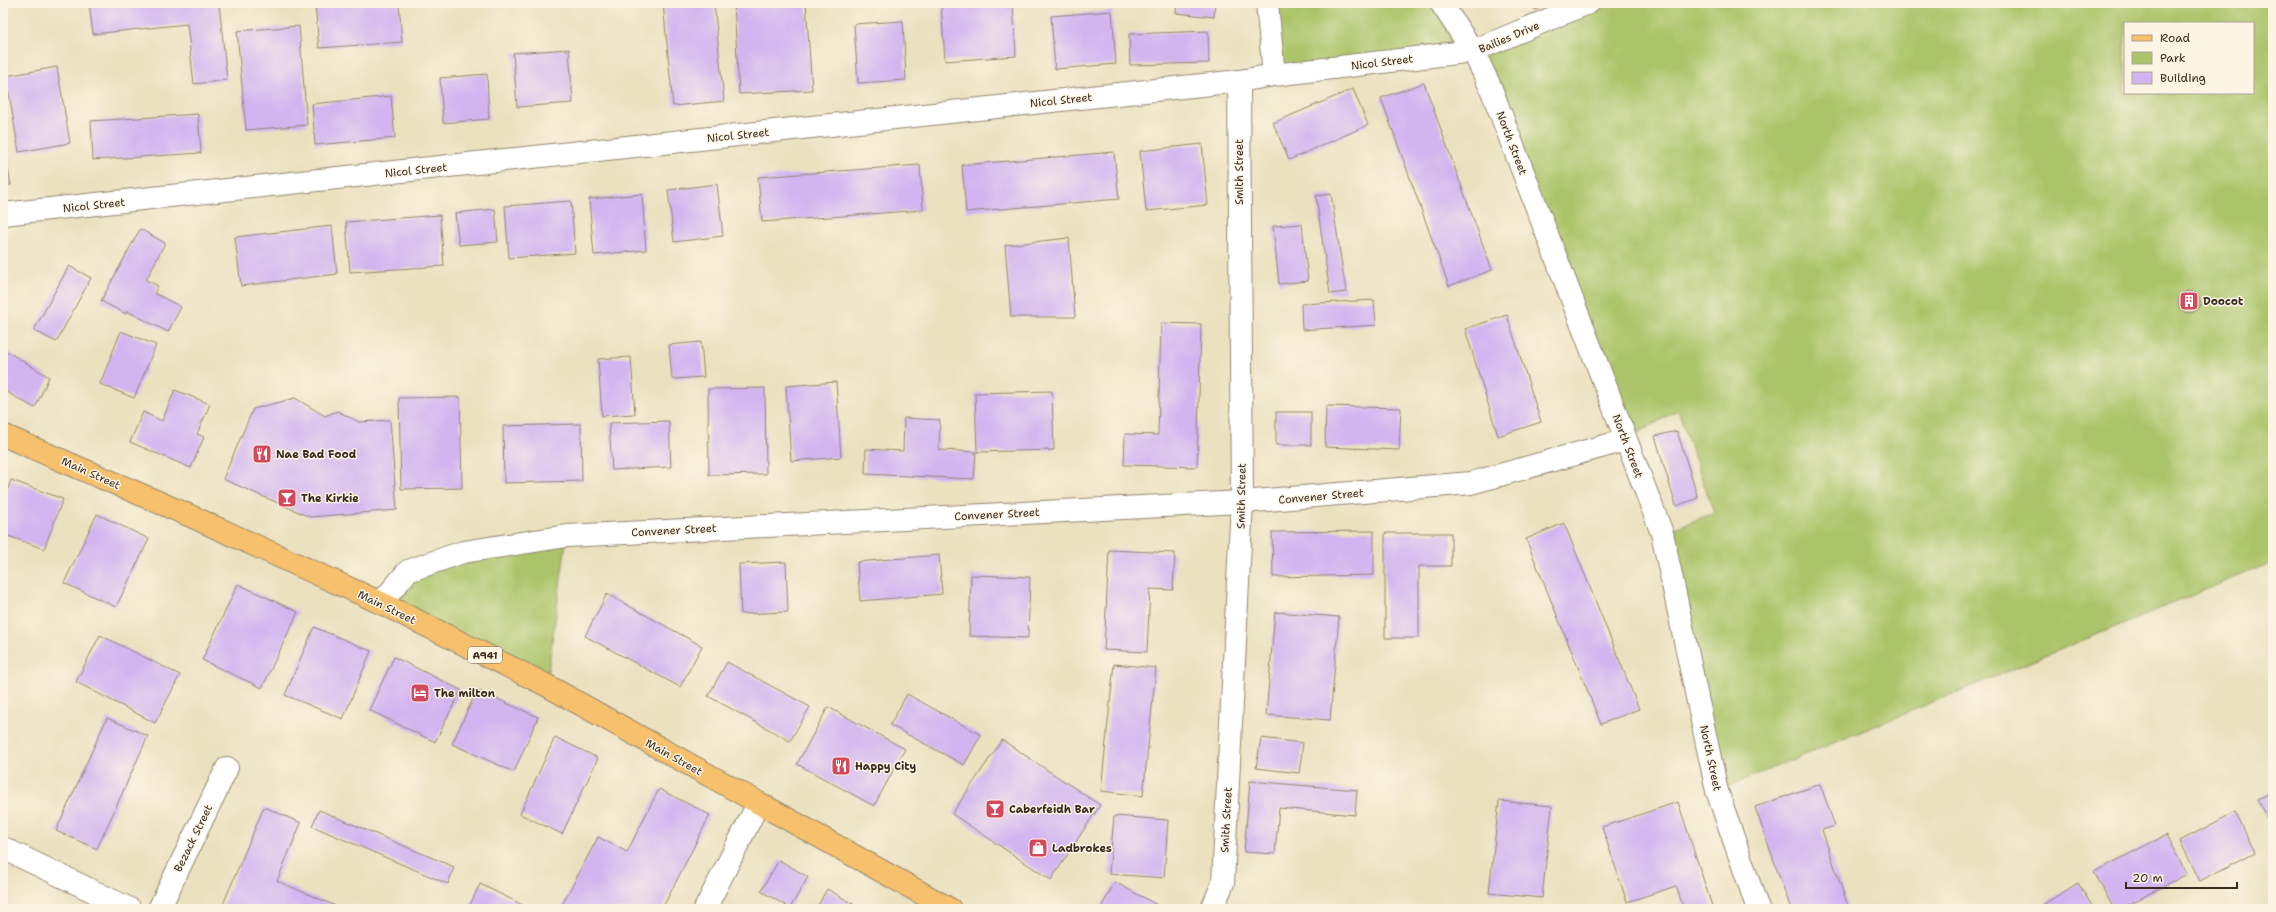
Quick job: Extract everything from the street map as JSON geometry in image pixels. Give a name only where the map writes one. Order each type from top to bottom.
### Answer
[{"type":"main road","name":"Main Street","points":[[3,435],[195,518],[381,603],[546,685],[758,804],[950,909]]},
{"type":"street","points":[[1267,3],[1274,75]]},
{"type":"street","name":"North Street","points":[[1440,3],[1473,51],[1490,86],[1662,534],[1717,791],[1758,909]]},
{"type":"street","name":"Bailies Drive","points":[[1473,51],[1588,3]]},
{"type":"street","name":"Nicol Street","points":[[3,214],[1239,81],[1274,75],[1473,51]]},
{"type":"street","name":"Smith Street","points":[[1212,909],[1223,882],[1242,502],[1239,81]]},
{"type":"street","name":"Convener Street","points":[[381,603],[408,571],[463,552],[567,536],[1242,502],[1471,483],[1626,440]]},
{"type":"street","name":"Bezack Street","points":[[159,909],[227,768]]},
{"type":"street","points":[[705,909],[758,804]]},
{"type":"street","points":[[3,848],[130,909]]},
{"type":"green space","points":[[1267,3],[1441,3],[1473,51],[1588,3],[2273,3],[2273,562],[1717,791],[1662,533],[1714,513],[1678,410],[1626,440],[1473,52],[1274,75]]},
{"type":"green space","points":[[567,536],[546,685],[381,603],[408,571]]},
{"type":"building","points":[[89,3],[219,3],[227,80],[194,84],[187,24],[93,34]]},
{"type":"building","points":[[315,3],[399,3],[402,42],[319,48]]},
{"type":"building","points":[[663,3],[714,3],[724,101],[673,106]]},
{"type":"building","points":[[734,3],[806,3],[812,90],[739,94]]},
{"type":"building","points":[[941,3],[1013,3],[1016,56],[945,61]]},
{"type":"building","points":[[1177,3],[1215,3],[1214,17],[1176,13]]},
{"type":"building","points":[[1532,3],[1550,3],[1535,10]]},
{"type":"building","points":[[1112,11],[1116,64],[1055,69],[1051,16]]},
{"type":"building","points":[[903,21],[906,80],[858,83],[854,24]]},
{"type":"building","points":[[299,26],[307,125],[246,130],[237,31]]},
{"type":"building","points":[[1208,31],[1209,63],[1130,65],[1129,34]]},
{"type":"building","points":[[569,49],[573,103],[517,107],[513,53]]},
{"type":"building","points":[[57,67],[70,143],[19,152],[6,76]]},
{"type":"building","points":[[487,74],[489,119],[443,123],[440,78]]},
{"type":"building","points":[[1424,83],[1492,270],[1449,286],[1381,98]]},
{"type":"building","points":[[1353,89],[1368,125],[1289,160],[1273,123]]},
{"type":"building","points":[[391,96],[395,138],[315,145],[312,104]]},
{"type":"building","points":[[198,114],[201,153],[93,160],[91,121]]},
{"type":"building","points":[[1202,144],[1208,205],[1146,211],[1140,151]]},
{"type":"building","points":[[4,148],[11,185],[3,185]]},
{"type":"building","points":[[1114,152],[1119,199],[966,212],[962,165]]},
{"type":"building","points":[[920,165],[923,210],[762,222],[758,177]]},
{"type":"building","points":[[717,184],[723,236],[674,242],[668,190]]},
{"type":"building","points":[[642,194],[646,250],[594,255],[589,199]]},
{"type":"building","points":[[1331,194],[1346,292],[1330,294],[1316,196]]},
{"type":"building","points":[[571,201],[575,253],[509,258],[505,206]]},
{"type":"building","points":[[495,209],[498,242],[459,245],[455,213]]},
{"type":"building","points":[[440,215],[444,266],[350,272],[346,222]]},
{"type":"building","points":[[1302,224],[1308,281],[1279,284],[1273,226]]},
{"type":"building","points":[[332,226],[337,274],[241,286],[235,237]]},
{"type":"building","points":[[140,229],[165,243],[146,280],[158,286],[154,293],[181,307],[168,332],[127,311],[126,314],[101,301]]},
{"type":"building","points":[[1069,238],[1075,317],[1011,317],[1005,245]]},
{"type":"building","points":[[69,266],[91,278],[56,342],[34,330]]},
{"type":"building","name":"Doocot","points":[[2189,291],[2197,294],[2200,302],[2197,310],[2189,313],[2181,310],[2178,302],[2181,294]]},
{"type":"building","points":[[1374,300],[1376,325],[1302,330],[1301,304]]},
{"type":"building","points":[[1507,315],[1541,422],[1498,436],[1465,329]]},
{"type":"building","points":[[1161,323],[1201,324],[1197,467],[1124,465],[1125,434],[1158,435]]},
{"type":"building","points":[[121,331],[156,345],[134,398],[100,384]]},
{"type":"building","points":[[701,342],[704,377],[672,379],[669,345]]},
{"type":"building","points":[[3,349],[49,377],[35,408],[3,390]]},
{"type":"building","points":[[631,357],[635,414],[602,416],[598,359]]},
{"type":"building","points":[[836,382],[841,457],[791,461],[786,386]]},
{"type":"building","points":[[765,388],[766,474],[709,475],[708,389]]},
{"type":"building","points":[[175,390],[210,404],[197,434],[204,437],[191,468],[130,442],[143,412],[162,421]]},
{"type":"building","points":[[1052,391],[1054,450],[977,452],[975,393]]},
{"type":"building","points":[[460,397],[462,488],[401,489],[399,398]]},
{"type":"building","points":[[295,398],[325,416],[337,411],[359,422],[390,420],[397,510],[310,517],[223,479],[253,409]]},
{"type":"building","points":[[1326,406],[1401,408],[1399,450],[1325,447]]},
{"type":"building","points":[[1276,412],[1311,412],[1311,445],[1276,445]]},
{"type":"building","points":[[904,418],[940,420],[939,450],[976,452],[974,479],[865,474],[866,449],[903,451]]},
{"type":"building","points":[[669,421],[671,467],[612,470],[609,423]]},
{"type":"building","points":[[581,424],[582,481],[504,483],[503,426]]},
{"type":"building","points":[[1677,431],[1698,498],[1676,506],[1655,436]]},
{"type":"building","points":[[11,480],[63,499],[44,549],[3,534],[3,503]]},
{"type":"building","points":[[97,514],[149,539],[116,607],[64,583]]},
{"type":"building","points":[[1564,523],[1639,709],[1601,724],[1526,539]]},
{"type":"building","points":[[1374,531],[1374,575],[1273,577],[1272,532]]},
{"type":"building","points":[[1385,533],[1451,533],[1451,566],[1419,566],[1419,638],[1385,638]]},
{"type":"building","points":[[1109,550],[1175,553],[1173,590],[1150,589],[1147,652],[1104,650]]},
{"type":"building","points":[[939,555],[942,594],[860,601],[857,562]]},
{"type":"building","points":[[786,562],[788,612],[741,614],[739,564]]},
{"type":"building","points":[[971,575],[1030,577],[1028,638],[969,636]]},
{"type":"building","points":[[238,584],[298,612],[262,688],[202,660]]},
{"type":"building","points":[[607,594],[702,646],[680,687],[585,636]]},
{"type":"building","points":[[1275,612],[1339,617],[1330,720],[1266,715]]},
{"type":"building","points":[[314,627],[371,651],[343,719],[285,695]]},
{"type":"building","points":[[100,635],[180,675],[155,723],[76,682]]},
{"type":"building","points":[[394,657],[461,690],[435,742],[369,710]]},
{"type":"building","points":[[727,662],[810,707],[790,741],[708,696]]},
{"type":"building","points":[[1114,664],[1156,668],[1143,796],[1101,791]]},
{"type":"building","points":[[477,690],[538,717],[514,772],[452,744]]},
{"type":"building","points":[[907,694],[981,735],[964,765],[890,725]]},
{"type":"building","points":[[828,707],[905,749],[874,806],[797,764]]},
{"type":"building","points":[[107,718],[148,736],[97,849],[56,831]]},
{"type":"building","points":[[555,737],[598,758],[562,834],[520,814]]},
{"type":"building","points":[[1261,738],[1303,743],[1299,773],[1256,768]]},
{"type":"building","points":[[1002,740],[1100,805],[1051,880],[952,814]]},
{"type":"building","points":[[1250,781],[1357,790],[1355,815],[1279,808],[1275,854],[1244,852]]},
{"type":"building","points":[[1820,784],[1835,826],[1822,830],[1849,909],[1791,909],[1755,807]]},
{"type":"building","points":[[659,789],[710,815],[662,909],[560,909],[598,837],[627,852]]},
{"type":"building","points":[[2273,791],[2273,830],[2257,799]]},
{"type":"building","points":[[1499,801],[1552,806],[1542,898],[1489,893]]},
{"type":"building","points":[[1678,802],[1713,909],[1684,909],[1676,886],[1627,902],[1602,827]]},
{"type":"building","points":[[264,807],[301,823],[277,881],[343,909],[221,909]]},
{"type":"building","points":[[319,810],[454,867],[448,884],[312,826]]},
{"type":"building","points":[[2235,812],[2255,852],[2200,881],[2180,841]]},
{"type":"building","points":[[1114,816],[1168,820],[1164,878],[1109,874]]},
{"type":"building","points":[[2166,835],[2187,874],[2120,909],[2114,909],[2094,872]]},
{"type":"building","points":[[779,860],[808,877],[790,908],[761,891]]},
{"type":"building","points":[[1115,882],[1164,909],[1100,909]]},
{"type":"building","points":[[2078,883],[2094,909],[2036,909]]},
{"type":"building","points":[[480,884],[531,909],[468,909]]},
{"type":"building","points":[[827,889],[862,909],[816,909]]},
{"type":"place","name":"Doocot","points":[[2189,301]]},
{"type":"place","name":"Nae Bad Food","points":[[262,454]]},
{"type":"place","name":"The Kirkie","points":[[287,498]]},
{"type":"place","name":"The milton","points":[[420,693]]},
{"type":"place","name":"Happy City","points":[[841,766]]},
{"type":"place","name":"Caberfeidh Bar","points":[[995,809]]},
{"type":"place","name":"Ladbrokes","points":[[1038,848]]}]
